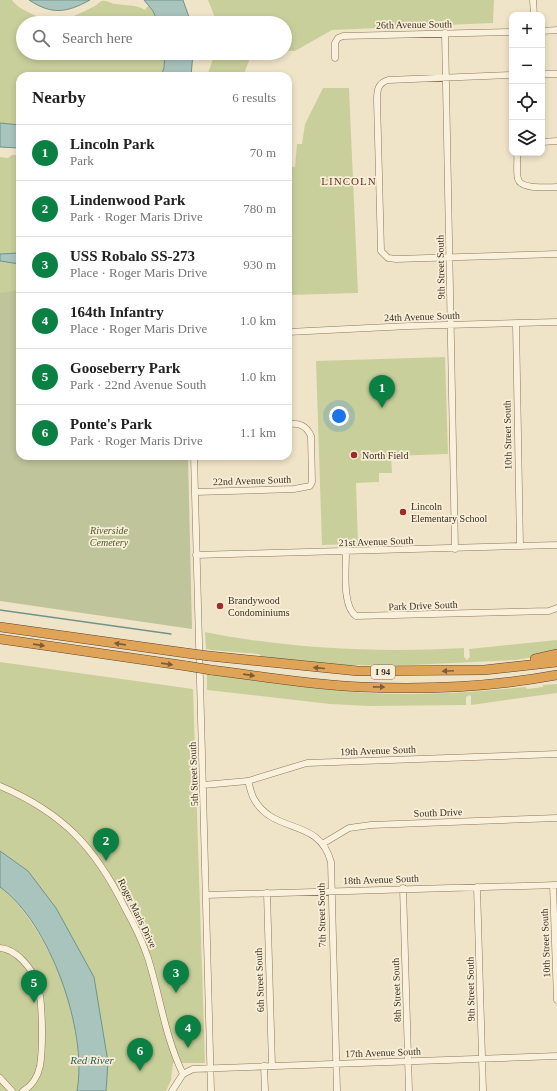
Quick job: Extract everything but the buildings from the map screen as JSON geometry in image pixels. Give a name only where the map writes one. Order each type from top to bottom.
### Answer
[{"type":"highway","name":"I 94","points":[[0,627],[209,656],[358,671],[464,671],[557,662]]},
{"type":"highway","name":"I 94","points":[[0,639],[210,670],[360,687],[431,688],[484,685],[557,675]]},
{"type":"highway","points":[[464,671],[546,658],[557,654]]},
{"type":"highway","points":[[518,681],[557,681]]},
{"type":"street","points":[[533,0],[534,12]]},
{"type":"street","points":[[545,31],[557,30]]},
{"type":"street","name":"26th Avenue South","points":[[335,58],[335,43],[338,38],[343,36],[509,32]]},
{"type":"street","name":"9th Street South","points":[[445,33],[455,549]]},
{"type":"street","points":[[545,74],[557,74]]},
{"type":"street","points":[[509,75],[388,80],[384,81],[377,90],[381,251],[388,258],[450,258],[557,254]]},
{"type":"street","points":[[545,142],[557,141]]},
{"type":"street","points":[[518,156],[518,180],[521,184],[530,186],[557,187]]},
{"type":"street","name":"24th Avenue South","points":[[292,332],[557,322]]},
{"type":"street","name":"10th Street South","points":[[516,324],[520,546]]},
{"type":"street","name":"22nd Avenue South","points":[[195,492],[308,487],[312,482],[311,436],[308,429],[302,425],[292,424]]},
{"type":"street","name":"5th Street South","points":[[194,460],[211,1091]]},
{"type":"street","name":"21st Avenue South","points":[[196,555],[557,545]]},
{"type":"street","name":"Park Drive South","points":[[346,552],[348,603],[350,612],[356,616],[549,611],[557,608]]},
{"type":"street","name":"19th Avenue South","points":[[203,785],[248,782],[307,763],[557,754]]},
{"type":"street","points":[[248,782],[253,798],[268,814],[278,821],[315,836],[324,843]]},
{"type":"street","name":"Roger Maris Drive","points":[[0,786],[48,810],[80,838],[101,865],[118,892],[143,944],[168,1035],[183,1074]]},
{"type":"street","name":"South Drive","points":[[324,843],[349,828],[370,824],[557,818]]},
{"type":"street","name":"7th Street South","points":[[324,843],[331,862],[337,1091]]},
{"type":"street","name":"10th Street South","points":[[555,885],[557,1000]]},
{"type":"street","name":"18th Avenue South","points":[[206,895],[403,888],[555,885]]},
{"type":"street","name":"9th Street South","points":[[478,887],[483,1091]]},
{"type":"street","name":"8th Street South","points":[[403,888],[409,1091]]},
{"type":"street","name":"6th Street South","points":[[266,893],[272,1066]]},
{"type":"street","points":[[0,948],[11,952],[18,957],[30,970],[37,981],[39,989],[41,1049],[40,1066],[32,1084],[23,1091]]},
{"type":"street","name":"17th Avenue South","points":[[183,1074],[193,1069],[210,1068],[557,1056]]},
{"type":"street","points":[[264,1066],[265,1091]]},
{"type":"street","points":[[172,1091],[183,1074]]},
{"type":"street","points":[[0,1078],[12,1091]]},
{"type":"green space","points":[[0,0],[12,0],[23,10],[36,16],[16,16],[16,60],[165,60],[162,72],[16,72],[16,125],[0,123]]},
{"type":"green space","points":[[208,0],[494,0],[493,23],[332,30],[295,51],[292,51],[292,16],[214,16]]},
{"type":"green space","points":[[102,1],[134,6],[145,10],[149,6],[155,16],[74,16]]},
{"type":"green space","points":[[213,60],[249,60],[245,72],[208,72]]},
{"type":"green space","points":[[323,88],[349,88],[358,293],[292,295],[292,167],[295,167],[297,144],[302,144],[305,124]]},
{"type":"green space","points":[[12,155],[16,155],[16,305],[0,306],[0,157],[8,158]]},
{"type":"green space","name":"Riverside Cemetery","points":[[16,291],[16,460],[188,460],[192,629],[0,601],[0,293]]},
{"type":"green space","points":[[445,357],[448,454],[391,456],[392,473],[379,473],[379,482],[356,483],[358,544],[322,545],[316,361]]},
{"type":"green space","points":[[205,632],[269,642],[334,648],[399,650],[464,648],[464,657],[467,660],[470,657],[469,649],[557,640],[557,652],[515,660],[411,665],[345,665],[266,659],[258,654],[206,649]]},
{"type":"green space","points":[[0,662],[193,689],[205,1063],[173,1063],[171,1080],[166,1091],[106,1091],[107,1085],[94,977],[56,908],[28,871],[0,851]]},
{"type":"green space","points":[[207,674],[350,692],[409,694],[448,693],[526,687],[527,689],[543,687],[543,685],[557,684],[557,693],[471,705],[470,695],[466,697],[466,705],[369,706],[330,704],[207,690]]},
{"type":"green space","points":[[0,887],[20,907],[29,919],[47,948],[65,988],[78,1053],[77,1091],[0,1091]]},
{"type":"water","points":[[29,0],[90,0],[74,8],[66,10],[52,10],[37,5]]},
{"type":"water","points":[[144,0],[183,0],[189,16],[155,16]]},
{"type":"water","points":[[165,60],[192,60],[191,72],[162,72]]},
{"type":"water","points":[[0,123],[16,125],[16,148],[0,147]]},
{"type":"water","points":[[16,253],[16,263],[0,261],[0,254]]},
{"type":"water","name":"Red River","points":[[0,851],[28,871],[56,908],[94,977],[108,1062],[106,1091],[77,1091],[79,1066],[77,1039],[71,1010],[61,980],[49,952],[35,926],[18,904],[0,887]]},
{"type":"waterway","points":[[0,610],[171,634]]},
{"type":"place","name":"Lincoln Park","points":[[382,408]]},
{"type":"place","name":"North Field","points":[[354,455]]},
{"type":"place","name":"Lincoln Elementary School","points":[[403,512]]},
{"type":"place","name":"Brandywood Condominiums","points":[[220,606]]},
{"type":"place","name":"Lindenwood Park","points":[[106,861]]},
{"type":"place","name":"USS Robalo SS-273","points":[[176,993]]},
{"type":"place","name":"Gooseberry Park","points":[[34,1003]]},
{"type":"place","name":"164th Infantry","points":[[188,1048]]},
{"type":"place","name":"Ponte's Park","points":[[140,1071]]},
{"type":"district","name":"LINCOLN","points":[[349,181]]}]
